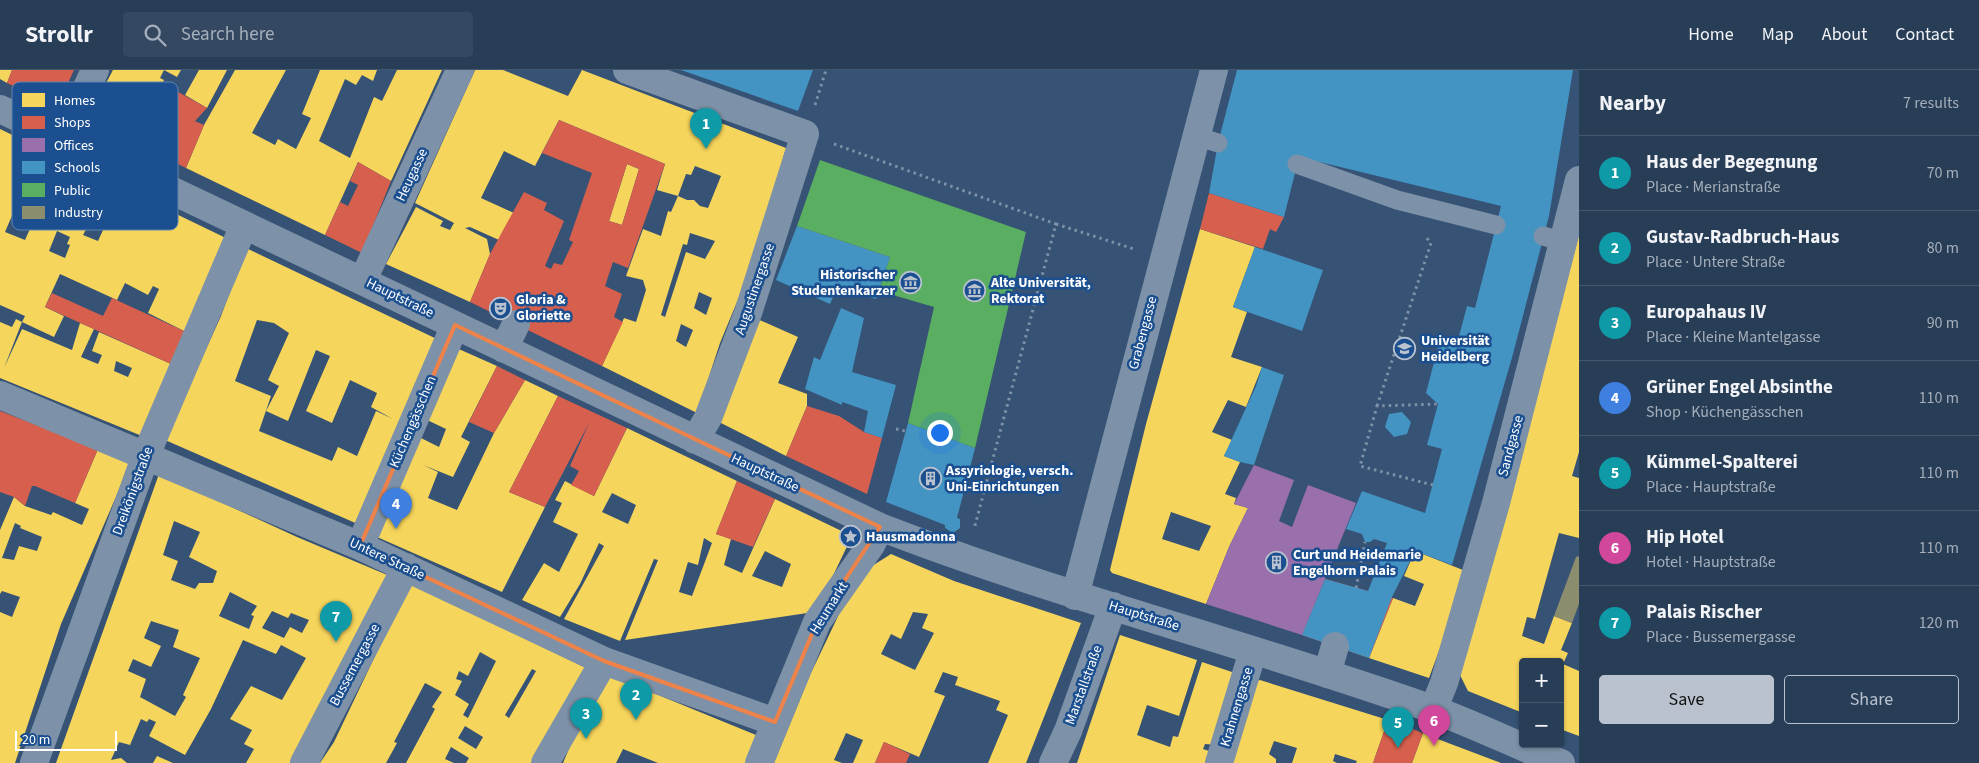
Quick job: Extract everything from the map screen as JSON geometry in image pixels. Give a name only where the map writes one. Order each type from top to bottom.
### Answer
[{"type":"street","points":[[89,82],[95,70]]},
{"type":"street","name":"Heugasse","points":[[363,280],[460,70]]},
{"type":"street","points":[[627,70],[805,134]]},
{"type":"street","name":"Grabengasse","points":[[1075,596],[1163,258],[1207,139],[1214,70]]},
{"type":"street","name":"Hauptstraße","points":[[0,109],[12,115]]},
{"type":"street","name":"Augustinergasse","points":[[695,440],[708,418],[748,313],[805,134]]},
{"type":"street","name":"Sandgasse","points":[[1433,710],[1444,683],[1496,503],[1554,239],[1579,180]]},
{"type":"street","name":"Hauptstraße","points":[[178,193],[363,280],[451,334],[504,349],[880,527],[1075,596],[1113,606],[1433,710],[1556,762]]},
{"type":"street","name":"Dreikönigstraße","points":[[34,763],[146,455],[244,224]]},
{"type":"street","points":[[504,349],[516,324]]},
{"type":"street","name":"Küchengässchen","points":[[360,546],[451,334]]},
{"type":"street","name":"Untere Straße","points":[[0,395],[360,546],[604,661],[775,722]]},
{"type":"street","name":"Heumarkt","points":[[759,763],[817,622],[871,545],[880,527]]},
{"type":"street","name":"Bussemergasse","points":[[304,763],[406,568]]},
{"type":"street","name":"Marstallstraße","points":[[1053,763],[1068,731],[1113,606]]},
{"type":"street","points":[[1326,674],[1335,646]]},
{"type":"street","name":"Krahnengasse","points":[[1219,763],[1253,651]]},
{"type":"street","points":[[545,763],[604,661]]},
{"type":"lane","points":[[1298,164],[1397,200],[1496,225]]},
{"type":"path","points":[[805,134],[1056,224],[1163,258]]},
{"type":"path","points":[[1397,200],[1431,243],[1377,406],[1360,466],[1433,485]]},
{"type":"path","points":[[973,534],[1056,224]]},
{"type":"path","points":[[1377,406],[1438,404]]},
{"type":"path","points":[[896,429],[905,431]]},
{"type":"path","points":[[1356,588],[1365,542]]},
{"type":"highlighted area","points":[[455,325],[880,527],[817,622],[775,722],[604,661],[360,546]]},
{"type":"building: Homes","points":[[0,70],[12,70],[7,83],[0,79]]},
{"type":"building: Homes","points":[[113,70],[164,70],[160,78],[164,80],[163,82],[107,82]]},
{"type":"building: Homes","points":[[164,70],[181,70],[177,77]]},
{"type":"building: Homes","points":[[199,70],[227,70],[207,108],[185,95]]},
{"type":"building: Homes","points":[[235,70],[286,70],[252,133],[275,145],[278,139],[296,149],[311,118],[302,114],[320,70],[377,70],[373,81],[362,75],[356,85],[345,79],[319,141],[350,158],[374,97],[382,101],[397,70],[442,70],[391,181],[358,162],[325,235],[186,168],[204,125]]},
{"type":"building: Homes","points":[[475,70],[503,70],[568,96],[582,70],[786,148],[751,268],[720,343],[697,413],[602,366],[624,318],[636,322],[646,290],[643,280],[626,276],[643,229],[661,236],[668,211],[671,212],[678,196],[657,190],[665,164],[559,120],[535,166],[504,151],[481,198],[514,213],[499,240],[470,227],[465,228],[487,239],[490,254],[470,302],[386,264],[416,207],[443,221],[440,226],[450,230],[454,223],[415,203]],"holes":[[[695,166],[721,176],[708,208],[700,206],[694,200],[687,200],[678,196],[686,174],[691,175]],[[690,233],[715,241],[705,259],[686,252],[665,317],[661,315],[683,244],[687,245]],[[699,292],[712,298],[706,315],[694,308]],[[681,324],[693,330],[686,347],[676,341]]]},
{"type":"building: Homes","points":[[0,129],[12,135],[12,216],[5,232],[25,240],[29,230],[86,230],[83,235],[98,241],[103,230],[178,230],[178,215],[228,239],[186,332],[148,313],[159,289],[153,286],[148,295],[125,283],[117,300],[60,274],[45,307],[64,316],[54,337],[22,322],[25,316],[0,305]],"holes":[[[57,231],[70,237],[67,244],[70,245],[65,258],[49,251]]]},
{"type":"building: Homes","points":[[627,164],[639,169],[622,225],[609,221]]},
{"type":"building: Homes","points":[[1200,229],[1255,247],[1233,307],[1247,312],[1231,357],[1262,367],[1246,407],[1228,400],[1212,432],[1232,440],[1224,456],[1240,462],[1225,494],[1236,498],[1234,504],[1248,508],[1229,547],[1206,604],[1112,573],[1110,570],[1146,424]],"holes":[[[1171,512],[1211,526],[1199,551],[1162,539]]]},
{"type":"building: Homes","points":[[1579,235],[1579,452],[1572,476],[1579,478],[1579,538],[1559,533],[1535,619],[1527,617],[1522,636],[1544,644],[1554,616],[1572,623],[1561,650],[1568,653],[1564,662],[1564,658],[1519,658],[1519,711],[1468,691],[1460,675]]},
{"type":"building: Homes","points":[[246,248],[441,341],[360,525],[165,440],[221,316]],"holes":[[[257,320],[274,323],[289,333],[268,380],[279,386],[266,411],[288,421],[316,350],[330,356],[306,411],[332,423],[350,380],[377,393],[371,407],[393,419],[376,411],[357,456],[338,447],[332,461],[259,431],[271,396],[235,381]]]},
{"type":"building: Homes","points":[[755,318],[798,337],[778,383],[807,394],[807,406],[786,456],[719,422]]},
{"type":"building: Homes","points":[[16,319],[22,322],[4,368],[22,329],[72,350],[80,323],[94,329],[81,357],[98,364],[102,355],[92,351],[99,332],[171,364],[142,436],[0,378],[0,322],[12,327]],"holes":[[[116,361],[132,368],[128,377],[114,371]]]},
{"type":"building: Homes","points":[[452,346],[497,366],[461,437],[470,442],[453,477],[423,465],[438,472],[428,498],[457,510],[494,433],[525,380],[558,396],[509,492],[545,507],[502,592],[377,537],[419,437],[439,447],[446,429],[423,418]]},
{"type":"building: Homes","points":[[627,428],[737,481],[716,534],[731,539],[724,565],[742,573],[775,499],[852,536],[814,612],[625,640],[658,560],[654,559],[620,641],[564,619],[604,546],[599,543],[580,584],[560,617],[522,600],[544,563],[559,572],[578,534],[553,522],[562,503],[555,500],[565,481],[594,496]],"holes":[[[612,493],[636,505],[628,524],[602,512]],[[704,538],[712,543],[692,596],[679,592],[688,562],[698,565]],[[765,551],[791,564],[782,587],[752,576]]]},
{"type":"building: Homes","points":[[98,449],[131,462],[61,624],[15,763],[0,763],[0,612],[12,617],[20,597],[2,591],[0,594],[0,530],[14,497],[25,506],[51,515],[53,512],[82,525],[89,509],[75,503]],"holes":[[[15,523],[21,526],[20,528],[42,537],[37,551],[19,546],[14,560],[2,558]]]},
{"type":"building: Homes","points":[[159,474],[297,537],[392,577],[294,763],[246,763],[254,749],[244,744],[252,730],[230,719],[251,686],[282,700],[306,658],[281,645],[276,654],[243,640],[211,709],[185,755],[149,736],[156,722],[149,719],[147,722],[141,719],[130,745],[119,742],[111,760],[121,758],[127,763],[56,763]],"holes":[[[174,521],[200,532],[189,557],[217,571],[213,583],[199,583],[195,589],[171,580],[178,561],[163,555]],[[230,592],[257,606],[251,615],[254,616],[249,629],[219,616]],[[272,611],[288,618],[291,613],[309,620],[302,633],[290,627],[284,638],[262,628]],[[151,621],[179,630],[173,647],[200,658],[183,695],[186,697],[175,716],[140,697],[146,679],[128,671],[133,659],[151,667],[161,646],[144,638]]]},
{"type":"building: Homes","points":[[1415,551],[1468,572],[1429,678],[1369,658],[1393,598],[1415,606],[1424,584],[1404,576]]},
{"type":"building: Homes","points":[[891,554],[954,581],[1081,623],[1026,763],[988,763],[1008,715],[996,710],[1000,701],[955,685],[958,677],[943,672],[934,692],[945,696],[919,757],[884,742],[875,763],[853,763],[863,740],[846,733],[834,760],[842,763],[774,763],[810,675],[841,610],[872,566]],"holes":[[[913,612],[928,614],[922,628],[934,633],[915,670],[881,654],[891,634],[901,639]]]},
{"type":"building: Homes","points":[[410,583],[590,670],[535,763],[466,763],[469,758],[451,747],[445,759],[454,763],[406,763],[435,709],[432,707],[442,692],[425,683],[394,742],[397,743],[386,763],[320,763],[334,742]],"holes":[[[480,652],[496,661],[468,718],[463,715],[469,704],[455,695],[462,681],[456,679],[459,671],[468,676]],[[532,669],[536,671],[509,718],[505,715]],[[465,726],[483,737],[476,749],[458,738]]]},
{"type":"building: Homes","points":[[1120,635],[1197,660],[1179,716],[1147,705],[1137,735],[1170,747],[1173,736],[1178,737],[1202,662],[1238,674],[1217,745],[1205,744],[1203,749],[1209,751],[1205,763],[1077,763]]},
{"type":"building: Homes","points":[[1564,664],[1579,671],[1579,736],[1564,730]]},
{"type":"building: Homes","points":[[607,674],[756,735],[746,763],[658,763],[623,749],[616,763],[563,763],[577,730]]},
{"type":"building: Homes","points":[[1260,680],[1388,720],[1373,763],[1356,763],[1357,761],[1335,754],[1333,761],[1337,763],[1292,763],[1297,748],[1274,741],[1269,754],[1276,759],[1276,763],[1226,763],[1254,682]]},
{"type":"building: Homes","points":[[1423,733],[1435,738],[1501,763],[1412,763]]},
{"type":"building: Homes","points":[[157,756],[173,763],[153,763]]},
{"type":"building: Shops","points":[[12,70],[74,70],[68,82],[12,82],[12,85],[7,83]]},
{"type":"building: Shops","points":[[178,92],[207,108],[195,121],[204,125],[186,168],[178,164]]},
{"type":"building: Shops","points":[[559,120],[665,164],[628,268],[613,262],[605,286],[622,294],[614,317],[623,322],[602,366],[470,302],[490,254],[524,192],[547,203],[544,210],[564,221],[545,266],[551,269],[554,263],[562,265],[573,242],[569,240],[592,173],[542,153]],"holes":[[[627,164],[639,169],[622,225],[609,221]]]},
{"type":"building: Shops","points":[[358,162],[391,181],[362,253],[325,235],[340,202],[348,206],[358,185],[350,181]]},
{"type":"building: Shops","points":[[1209,193],[1284,217],[1276,232],[1270,229],[1263,249],[1200,229]]},
{"type":"building: Shops","points":[[52,293],[103,316],[112,298],[186,332],[171,364],[45,307]]},
{"type":"building: Shops","points":[[497,366],[525,380],[494,433],[469,422]]},
{"type":"building: Shops","points":[[558,396],[627,428],[594,496],[571,485],[579,471],[570,466],[589,423],[545,507],[509,492]]},
{"type":"building: Shops","points":[[807,406],[839,416],[864,432],[882,438],[867,494],[786,456]]},
{"type":"building: Shops","points":[[0,411],[98,449],[75,503],[35,486],[32,486],[25,506],[14,497],[0,492]]},
{"type":"building: Shops","points":[[737,481],[775,499],[753,547],[716,534]]},
{"type":"building: Shops","points":[[1325,579],[1393,598],[1369,658],[1302,635]]},
{"type":"building: Shops","points":[[1388,720],[1423,733],[1412,763],[1373,763]]},
{"type":"building: Shops","points":[[884,742],[910,754],[906,763],[875,763]]},
{"type":"building: Offices","name":"Curt und Heidemarie Engelhorn Palais","points":[[1254,465],[1294,480],[1279,521],[1292,527],[1308,485],[1356,503],[1302,635],[1206,604],[1229,547],[1248,508],[1234,504]]},
{"type":"building: Schools","points":[[681,70],[813,70],[798,111]]},
{"type":"building: Schools","points":[[1237,70],[1573,70],[1549,216],[1513,354],[1452,565],[1415,551],[1392,597],[1369,658],[1302,635],[1325,579],[1368,591],[1387,543],[1374,539],[1370,542],[1365,542],[1362,534],[1346,529],[1362,491],[1425,513],[1442,449],[1427,445],[1438,404],[1426,393],[1441,335],[1458,340],[1467,306],[1475,308],[1501,206],[1299,157],[1284,217],[1209,193],[1218,143]]},
{"type":"building: Schools","points":[[797,226],[890,257],[876,299],[837,288],[830,304],[776,280]]},
{"type":"building: Schools","points":[[1255,247],[1323,270],[1302,331],[1233,307]]},
{"type":"building: Schools","points":[[841,308],[864,318],[852,372],[896,385],[882,438],[864,432],[868,411],[842,402],[842,405],[805,389],[814,357],[820,360]]},
{"type":"building: Schools","points":[[1262,367],[1284,375],[1254,465],[1224,456],[1256,386]]},
{"type":"building: Schools","points":[[1402,412],[1411,422],[1407,434],[1394,437],[1385,427],[1389,414]]},
{"type":"building: Schools","name":"Assyriologie, versch. Uni-Einrichtungen","points":[[908,423],[975,448],[957,518],[960,519],[960,528],[953,533],[945,528],[945,525],[886,502]]},
{"type":"building: Public","name":"Alte Universität, Rektorat","points":[[820,160],[1026,232],[975,448],[908,423],[934,307],[879,291],[890,257],[797,226]]},
{"type":"building: Industry","points":[[1579,556],[1579,604],[1572,623],[1554,616],[1576,557]]},
{"type":"place","name":"Haus der Begegnung","points":[[706,149]]},
{"type":"place","name":"Historischer Studentenkarzer","points":[[911,283]]},
{"type":"place","name":"Alte Universität, Rektorat","points":[[975,291]]},
{"type":"place","name":"Gloria & Gloriette","points":[[500,308]]},
{"type":"place","name":"Universität Heidelberg","points":[[1405,349]]},
{"type":"place","name":"Assyriologie, versch. Uni-Einrichtungen","points":[[930,479]]},
{"type":"place","name":"Grüner Engel Absinthe","points":[[396,529]]},
{"type":"place","name":"Hausmadonna","points":[[850,537]]},
{"type":"place","name":"Curt und Heidemarie Engelhorn Palais","points":[[1277,563]]},
{"type":"place","name":"Palais Rischer","points":[[336,642]]},
{"type":"place","name":"Gustav-Radbruch-Haus","points":[[636,720]]},
{"type":"place","name":"Europahaus IV","points":[[586,739]]},
{"type":"place","name":"Hip Hotel","points":[[1434,746]]},
{"type":"place","name":"Kümmel-Spalterei","points":[[1398,748]]}]
